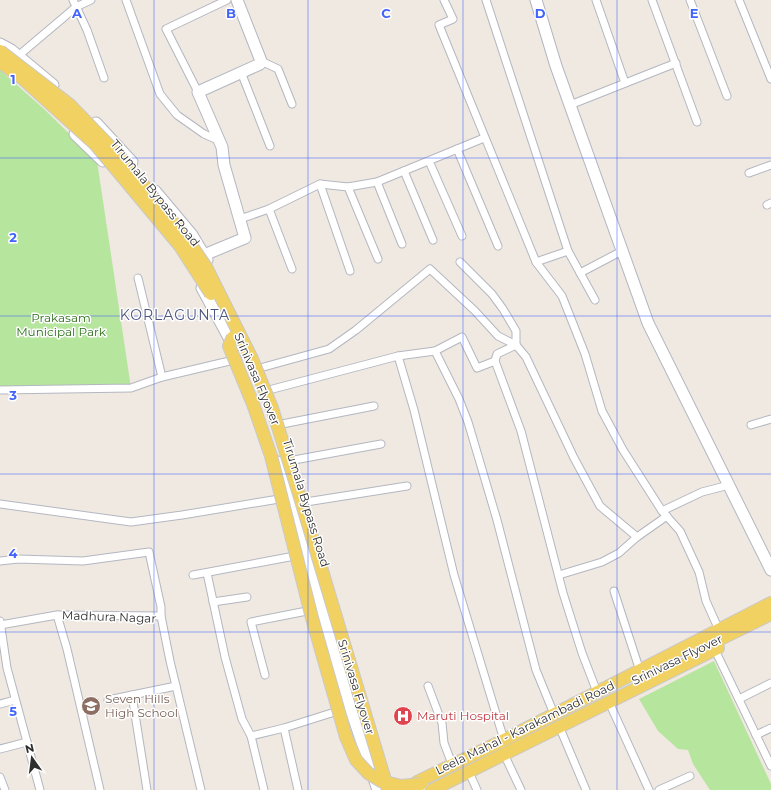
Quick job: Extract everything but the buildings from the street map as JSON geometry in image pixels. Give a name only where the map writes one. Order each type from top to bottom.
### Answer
[{"type":"main road","name":"Srinivasa Flyover","points":[[0,51],[70,105],[126,163],[189,242],[206,267],[252,359],[272,408],[300,494],[388,790]]},
{"type":"main road","name":"Srinivasa Flyover","points":[[0,62],[22,78],[95,144],[126,179],[180,246],[199,273],[233,337],[246,363],[286,471],[379,790]]},
{"type":"main road","name":"Srinivasa Flyover","points":[[233,337],[229,346],[258,417],[271,456],[314,625],[346,737],[356,760],[368,773],[381,781],[401,786],[421,784],[450,773],[771,614]]},
{"type":"main road","name":"Leela Mahal - Karakambadi Road","points":[[409,790],[417,782],[504,740],[771,603]]},
{"type":"main road","name":"Leela Mahal - Karakambadi Road","points":[[432,790],[771,622]]},
{"type":"street","points":[[18,56],[75,4],[91,0]]},
{"type":"street","points":[[126,0],[160,94],[177,115],[204,134],[220,141]]},
{"type":"street","points":[[187,264],[204,254],[245,238],[224,165],[222,146],[198,92],[166,29],[228,0]]},
{"type":"street","points":[[237,0],[261,61],[278,69],[292,104]]},
{"type":"street","points":[[444,0],[453,19],[439,25],[536,262],[562,296],[585,354],[602,411],[623,450],[664,514],[680,532],[699,572],[706,601],[719,630]]},
{"type":"street","points":[[486,0],[568,251],[595,300]]},
{"type":"street","points":[[596,0],[625,83]]},
{"type":"street","points":[[652,0],[697,122]]},
{"type":"street","points":[[690,0],[727,96]]},
{"type":"street","points":[[739,0],[771,79]]},
{"type":"street","points":[[538,1],[570,105],[648,323],[771,570]]},
{"type":"street","points":[[75,4],[104,78]]},
{"type":"street","name":"Tirumala Bypass Road","points":[[0,44],[18,56],[76,104],[120,147],[192,236],[204,254],[260,368],[282,424],[393,790]]},
{"type":"street","points":[[198,92],[261,61]]},
{"type":"street","points":[[570,105],[676,63]]},
{"type":"street","name":"Tirumala Bypass Road","points":[[0,67],[48,107],[100,158],[178,250],[208,297],[240,359],[264,419],[289,497],[350,707],[379,790]]},
{"type":"street","points":[[241,72],[270,146]]},
{"type":"street","points":[[240,219],[269,209],[320,184],[348,187],[377,182],[484,138]]},
{"type":"street","points":[[457,149],[498,246]]},
{"type":"street","points":[[429,161],[462,236]]},
{"type":"street","points":[[750,173],[771,165]]},
{"type":"street","points":[[404,171],[433,240]]},
{"type":"street","points":[[377,182],[402,244]]},
{"type":"street","points":[[320,184],[350,271]]},
{"type":"street","points":[[348,187],[378,259]]},
{"type":"street","points":[[269,209],[292,269]]},
{"type":"street","points":[[536,262],[568,251]]},
{"type":"street","points":[[580,273],[622,251]]},
{"type":"street","points":[[460,262],[492,294],[503,309],[516,331],[516,345]]},
{"type":"street","points":[[260,368],[329,349],[356,330],[430,269],[475,311],[498,336],[516,345],[526,357],[574,458],[600,506],[637,537]]},
{"type":"street","points":[[138,278],[162,377]]},
{"type":"street","points":[[269,390],[398,356],[435,351],[462,338],[477,368],[495,361]]},
{"type":"street","points":[[516,345],[497,354],[495,361],[521,432],[559,575],[582,653],[597,692]]},
{"type":"street","points":[[435,351],[459,399],[468,422],[497,520],[536,670],[554,714]]},
{"type":"street","points":[[398,356],[414,410],[454,575],[504,740]]},
{"type":"street","points":[[0,390],[131,388],[162,377],[240,359]]},
{"type":"street","points":[[282,424],[374,406]]},
{"type":"street","points":[[751,425],[771,418]]},
{"type":"street","points":[[294,460],[381,444]]},
{"type":"street","points":[[559,575],[602,562],[619,553],[664,514],[702,492],[729,485]]},
{"type":"street","points":[[306,502],[407,486]]},
{"type":"street","points":[[0,504],[131,522],[182,516],[289,497]]},
{"type":"street","points":[[0,561],[18,559],[83,561],[149,552],[161,608],[161,616]]},
{"type":"street","points":[[193,575],[306,554]]},
{"type":"street","points":[[207,573],[242,719],[251,736],[264,790]]},
{"type":"street","points":[[614,591],[640,671]]},
{"type":"street","points":[[213,602],[247,597]]},
{"type":"street","points":[[265,675],[251,622],[322,608]]},
{"type":"street","points":[[57,615],[67,649],[100,790]]},
{"type":"street","name":"Madhura Nagar","points":[[0,624],[57,615],[161,616],[201,790]]},
{"type":"street","points":[[0,624],[4,668],[15,700],[40,790]]},
{"type":"street","points":[[715,650],[771,766]]},
{"type":"street","points":[[739,699],[771,683]]},
{"type":"street","points":[[108,700],[176,686]]},
{"type":"street","points":[[428,686],[442,723],[444,743],[452,764]]},
{"type":"street","points":[[132,695],[147,790]]},
{"type":"street","points":[[0,704],[15,700]]},
{"type":"street","points":[[609,702],[649,790]]},
{"type":"street","points":[[251,736],[284,728],[350,707]]},
{"type":"street","points":[[559,726],[586,790]]},
{"type":"street","points":[[284,728],[298,790]]},
{"type":"street","points":[[756,735],[771,728]]},
{"type":"street","points":[[0,749],[27,742]]},
{"type":"street","points":[[504,754],[521,790]]},
{"type":"street","points":[[469,772],[477,790]]},
{"type":"street","points":[[659,790],[690,776]]},
{"type":"street","points":[[0,777],[3,789]]},
{"type":"green space","name":"Prakasam Municipal Park","points":[[0,70],[44,109],[97,161],[131,388],[0,390]]},
{"type":"green space","points":[[714,661],[771,784],[771,790],[710,790],[693,764],[688,750],[678,749],[658,731],[639,699]]},
{"type":"place","name":"Seven Hills High School","points":[[91,706]]},
{"type":"place","name":"Maruti Hospital","points":[[403,716]]},
{"type":"district","name":"KORLAGUNTA","points":[[175,315]]}]
